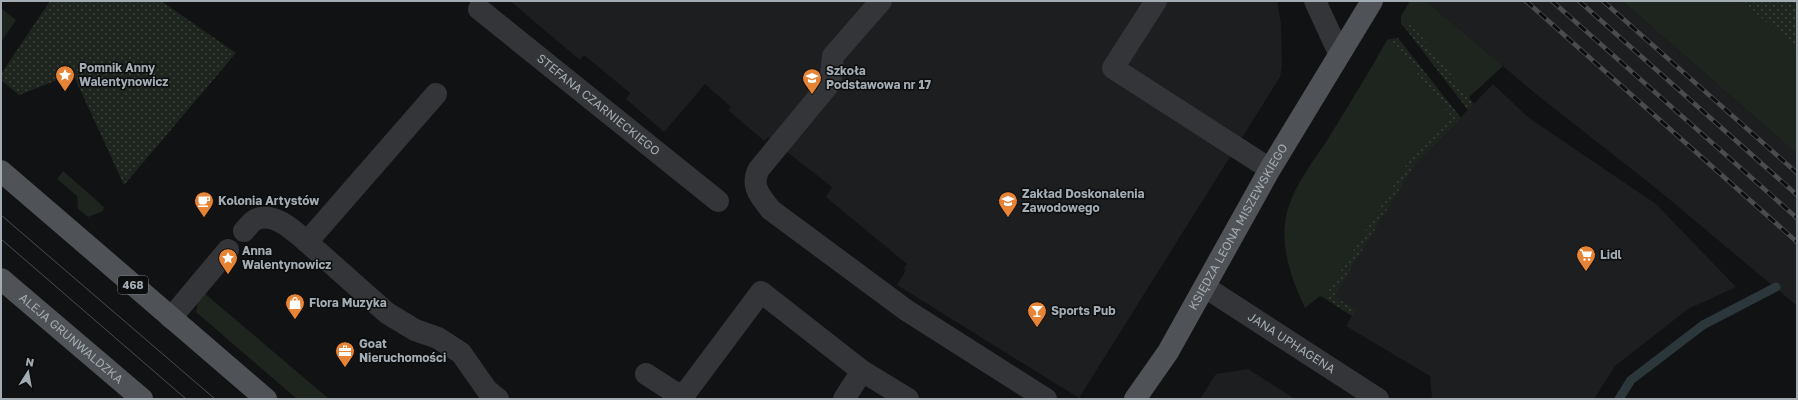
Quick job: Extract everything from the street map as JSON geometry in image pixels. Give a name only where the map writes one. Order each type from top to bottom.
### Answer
[{"type":"main road","name":"KSIĘDZA LEONA MISZEWSKIEGO","points":[[1135,399],[1168,352],[1270,169],[1339,53],[1372,1]]},
{"type":"main road","name":"468","points":[[1,171],[266,399]]},
{"type":"main road","name":"ALEJA GRUNWALDZKA","points":[[1,279],[142,399]]},
{"type":"street","points":[[881,1],[833,56],[830,83],[759,170],[755,177],[755,187],[770,210],[906,310],[1046,399]]},
{"type":"street","points":[[1156,1],[1113,68],[1270,169]]},
{"type":"street","points":[[1315,1],[1339,53]]},
{"type":"street","name":"STEFANA CZARNIECKIEGO","points":[[479,9],[718,201]]},
{"type":"street","points":[[307,242],[436,94]]},
{"type":"street","points":[[244,231],[255,220],[271,218],[288,226],[387,313],[415,330],[438,338],[461,353],[487,390],[498,399]]},
{"type":"street","points":[[171,318],[228,250]]},
{"type":"street","name":"JANA UPHAGENA","points":[[1205,287],[1378,399]]},
{"type":"street","points":[[646,374],[677,394],[687,391],[761,292],[862,371],[908,399]]},
{"type":"street","points":[[844,399],[862,371]]},
{"type":"shaded area","points":[[50,1],[161,1],[236,53],[124,185],[73,74],[19,95],[1,80],[1,74]]},
{"type":"shaded area","points":[[510,1],[1277,1],[1281,23],[1282,66],[1280,77],[1079,398],[897,285],[906,270],[904,268],[907,264],[826,197],[832,187],[768,137],[764,141],[728,110],[731,107],[705,84],[664,132],[626,99],[630,93],[584,55],[580,60]]},
{"type":"shaded area","points":[[1410,1],[1426,1],[1503,66],[1468,98],[1411,23],[1405,28],[1401,24],[1401,16]]},
{"type":"shaded area","points":[[1426,1],[1622,1],[1797,154],[1797,306],[1657,189],[1536,94]]},
{"type":"shaded area","points":[[1622,1],[1742,1],[1797,49],[1797,154]]},
{"type":"shaded area","points":[[1742,1],[1797,1],[1797,49]]},
{"type":"shaded area","points":[[1,8],[16,20],[1,42]]},
{"type":"shaded area","points":[[1411,23],[1474,104],[1468,110],[1405,28]]},
{"type":"shaded area","points":[[1398,38],[1461,118],[1415,164],[1334,296],[1356,310],[1352,316],[1324,298],[1413,154],[1451,116],[1390,39]]},
{"type":"shaded area","points":[[1390,39],[1451,116],[1413,154],[1324,298],[1320,296],[1305,308],[1288,264],[1286,252],[1285,229],[1289,206],[1303,176],[1328,139],[1387,40]]},
{"type":"shaded area","points":[[1493,84],[1529,118],[1656,204],[1736,287],[1688,309],[1615,366],[1594,399],[1432,399],[1430,376],[1346,326],[1355,310],[1333,296],[1415,164]]},
{"type":"shaded area","points":[[63,171],[104,207],[103,211],[88,217],[78,209],[77,196],[57,179]]},
{"type":"shaded area","points":[[203,292],[329,399],[297,399],[196,312],[199,297]]},
{"type":"shaded area","points":[[1248,369],[1295,399],[1200,399],[1216,374]]},
{"type":"waterway","points":[[1619,399],[1631,380],[1703,325],[1776,287]]},
{"type":"tram line","points":[[1,215],[215,399]]},
{"type":"tram line","points":[[1,239],[186,399]]},
{"type":"railway","points":[[1526,1],[1797,242]]},
{"type":"railway","points":[[1552,1],[1797,218]]},
{"type":"railway","points":[[1579,1],[1797,195]]},
{"type":"railway","points":[[1603,1],[1797,173]]},
{"type":"place","name":"Pomnik Anny Walentynowicz","points":[[65,92]]},
{"type":"place","name":"Szkoła Podstawowa nr 17","points":[[812,95]]},
{"type":"place","name":"Kolonia Artystów","points":[[204,218]]},
{"type":"place","name":"Zakład Doskonalenia Zawodowego","points":[[1008,218]]},
{"type":"place","name":"Lidl","points":[[1586,272]]},
{"type":"place","name":"Anna Walentynowicz","points":[[228,275]]},
{"type":"place","name":"Flora Muzyka","points":[[295,320]]},
{"type":"place","name":"Sports Pub","points":[[1037,328]]},
{"type":"place","name":"Goat Nieruchomości","points":[[345,368]]}]
